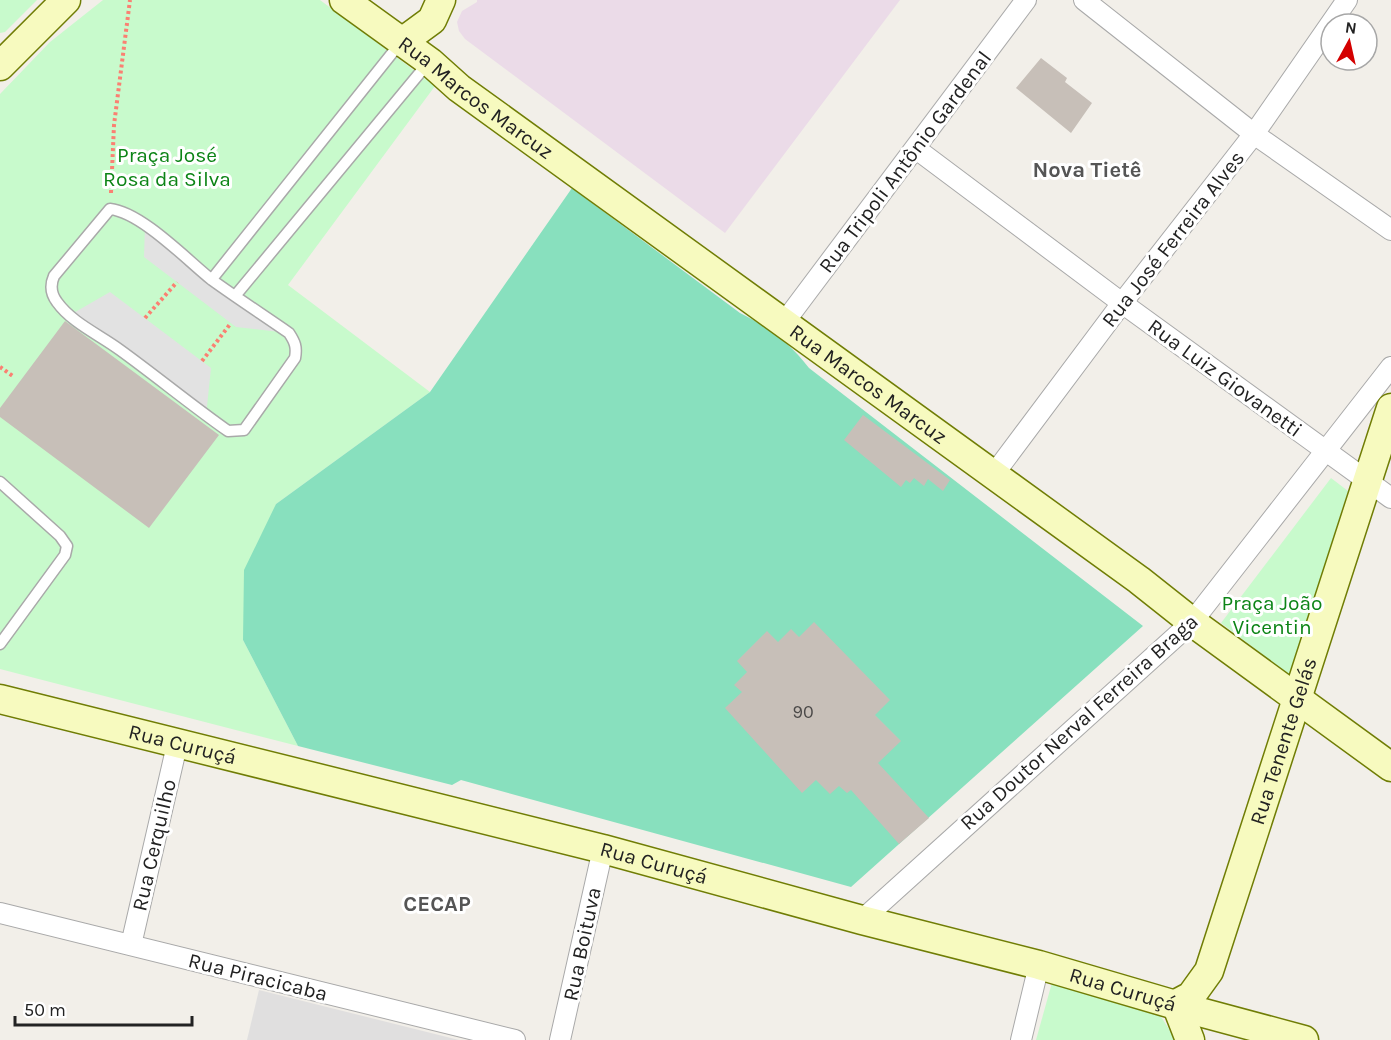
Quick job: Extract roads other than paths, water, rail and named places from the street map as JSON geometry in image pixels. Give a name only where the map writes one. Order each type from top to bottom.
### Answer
[{"type":"street","points":[[2,61],[66,0]]},
{"type":"street","name":"Rua Marcos Marcuz","points":[[344,0],[430,62],[468,95],[994,474],[1391,767]]},
{"type":"street","name":"Rua Tripoli Antônio Gardenal","points":[[783,324],[1026,0]]},
{"type":"street","points":[[1084,0],[1254,134],[1391,230]]},
{"type":"street","name":"Rua José Ferreira Alves","points":[[994,474],[1122,303],[1254,134],[1347,0]]},
{"type":"street","points":[[402,42],[436,10]]},
{"type":"street","points":[[430,62],[436,10]]},
{"type":"street","name":"Rua Luiz Giovanetti","points":[[915,148],[1122,303],[1391,498]]},
{"type":"street","name":"Rua Doutor Nerval Ferreira Braga","points":[[862,920],[1192,622],[1391,367]]},
{"type":"street","name":"Rua Tenente Gelás","points":[[1176,1004],[1191,996],[1209,971],[1391,408]]},
{"type":"street","name":"Rua Curuçá","points":[[0,699],[603,849],[862,920],[1040,965],[1176,1004],[1227,1029],[1304,1040]]},
{"type":"street","name":"Rua Cerquilho","points":[[131,945],[177,744]]},
{"type":"street","name":"Rua Boituva","points":[[561,1040],[603,849]]},
{"type":"street","name":"Rua Piracicaba","points":[[0,913],[515,1040]]},
{"type":"street","points":[[1021,1040],[1040,965]]},
{"type":"street","name":"Rua Tenente Gelás","points":[[1209,971],[1214,1005],[1227,1029]]},
{"type":"street","points":[[1176,1004],[1187,1036]]},
{"type":"lane","points":[[212,279],[402,42]]},
{"type":"lane","points":[[235,296],[430,62]]},
{"type":"lane","points":[[110,209],[128,213],[146,225],[212,279],[289,333],[297,348],[295,358],[244,430],[228,431],[70,315],[52,294],[51,283],[54,276],[110,209]]},
{"type":"lane","points":[[0,482],[60,536],[67,546],[64,555],[0,644]]},
{"type":"district","name":"Nova Tietê","points":[[1087,169]]},
{"type":"district","name":"CECAP","points":[[437,903]]},
{"type":"park label","name":"Praça José Rosa da Silva","points":[[167,167]]},
{"type":"park label","name":"Praça João Vicentin","points":[[1272,615]]}]
